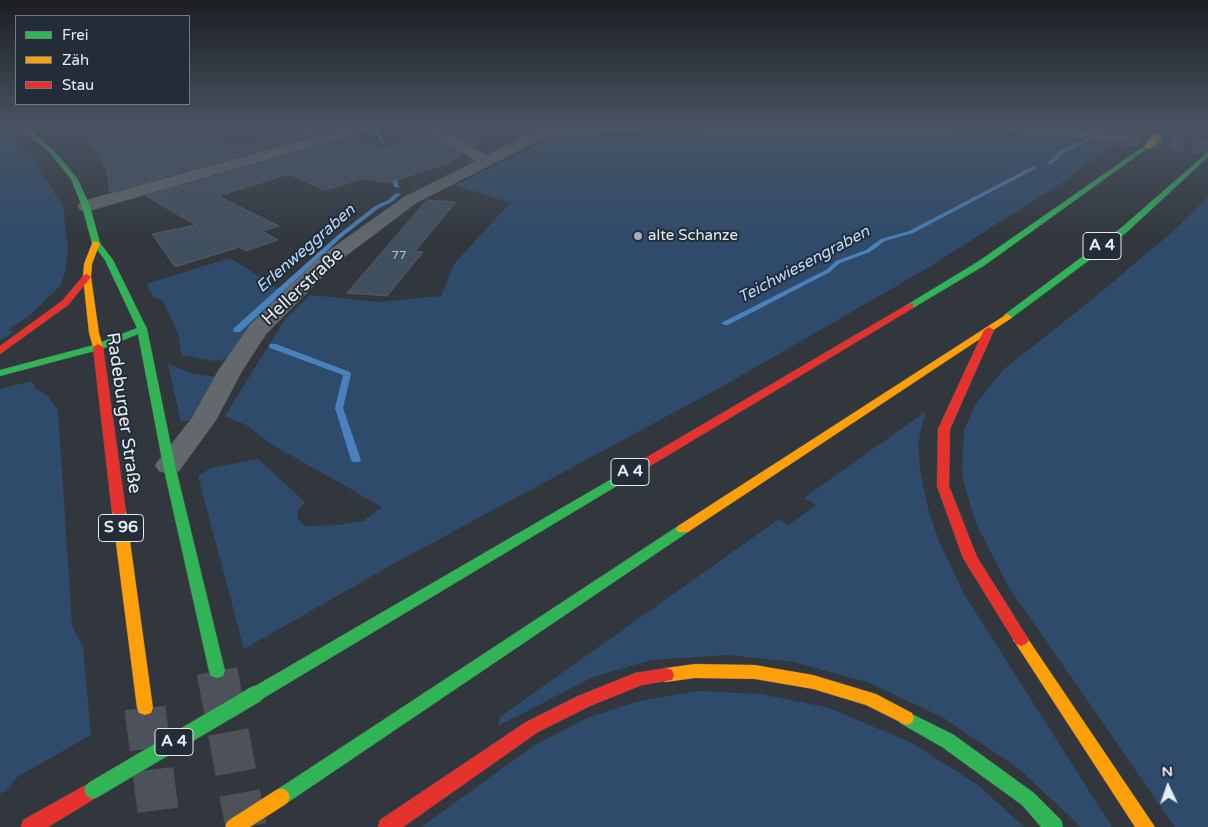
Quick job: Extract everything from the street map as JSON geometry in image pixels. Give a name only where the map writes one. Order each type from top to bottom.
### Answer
[{"type":"main road","name":"Radeburger Straße","points":[[65,167],[74,178],[86,206],[96,243],[109,260],[142,329],[169,464],[217,671]]},
{"type":"main road","name":"A 4","points":[[30,827],[982,263],[1117,167]]},
{"type":"main road","name":"A 4","points":[[234,827],[776,467],[988,330],[1124,230],[1194,167]]},
{"type":"main road","name":"Radeburger Straße","points":[[96,243],[88,264],[87,278],[94,333],[98,347],[145,708]]},
{"type":"main road","points":[[0,351],[44,320],[64,303],[87,278]]},
{"type":"main road","points":[[79,335],[142,329]]},
{"type":"main road","points":[[0,373],[98,347],[142,329]]},
{"type":"main road","points":[[988,330],[944,429],[942,455],[943,486],[970,558],[1001,610],[1146,827]]},
{"type":"main road","points":[[0,355],[21,348]]},
{"type":"main road","points":[[387,827],[541,722],[584,701],[641,678],[695,670],[755,672],[803,680],[870,699],[948,741],[1028,799],[1054,827]]},
{"type":"street","points":[[86,206],[225,167]]},
{"type":"street","name":"Hellerstraße","points":[[169,464],[203,420],[230,371],[270,316],[328,260],[410,200],[476,167]]},
{"type":"shaded area","points":[[0,167],[38,167],[63,207],[68,248],[66,270],[60,286],[29,316],[8,330],[14,332],[0,340]]},
{"type":"shaded area","points":[[493,167],[1084,167],[1063,182],[924,270],[725,385],[393,564],[244,649],[198,476],[211,468],[258,459],[305,502],[298,510],[298,519],[305,526],[338,525],[363,521],[382,507],[271,444],[248,426],[225,416],[285,319],[310,295],[379,302],[441,296],[454,264],[510,203],[455,185]]},
{"type":"shaded area","points":[[1208,197],[1208,827],[1175,827],[1008,586],[975,521],[962,475],[964,430],[976,404],[1003,370],[1089,302],[1172,232]]},
{"type":"shaded area","points":[[230,258],[285,293],[229,358],[214,361],[182,355],[178,333],[162,300],[153,297],[146,284]]},
{"type":"shaded area","points":[[168,364],[194,374],[216,377],[190,420],[181,422]]},
{"type":"shaded area","points":[[32,381],[36,389],[47,395],[58,410],[72,625],[83,648],[91,735],[17,777],[6,791],[0,794],[0,389]]},
{"type":"shaded area","points":[[925,412],[918,443],[920,469],[928,508],[939,541],[964,594],[1112,827],[1081,827],[1019,769],[942,717],[870,683],[794,662],[727,655],[651,660],[591,678],[498,726],[500,717],[779,519],[789,525],[816,505],[804,498]]},
{"type":"shaded area","points":[[697,691],[761,694],[829,708],[912,743],[978,785],[1024,827],[421,827],[535,745],[587,718],[635,702]]},
{"type":"building","points":[[105,167],[200,167],[110,192]]},
{"type":"building","points":[[249,167],[438,167],[387,183],[365,178],[325,190],[289,174],[218,196],[279,226],[262,231],[278,240],[246,251],[239,247],[175,267],[152,234],[196,225],[146,196]]},
{"type":"building","points":[[427,200],[456,202],[415,251],[423,252],[387,296],[347,293]]},
{"type":"waterway","name":"Teichwiesengraben","points":[[725,323],[828,271],[838,262],[868,251],[883,240],[911,232],[1033,168]]},
{"type":"waterway","name":"Erlenweggraben","points":[[393,171],[397,187]]},
{"type":"waterway","name":"Erlenweggraben","points":[[237,330],[341,235],[377,207],[390,201],[398,194]]},
{"type":"waterway","name":"Erlenweggraben","points":[[273,346],[347,374],[339,408],[356,460]]},
{"type":"tunnel","points":[[217,671],[246,827]]},
{"type":"tunnel","points":[[145,708],[160,827]]},
{"type":"traffic: fast","points":[[64,167],[74,178],[86,206],[96,243],[109,260],[142,329]]},
{"type":"traffic: fast","points":[[910,306],[982,263],[1118,167]]},
{"type":"traffic: fast","points":[[1007,317],[1124,230],[1194,167]]},
{"type":"traffic: fast","points":[[142,329],[169,465],[217,671]]},
{"type":"traffic: fast","points":[[0,373],[98,347],[142,329]]},
{"type":"traffic: fast","points":[[256,694],[646,463]]},
{"type":"traffic: fast","points":[[281,797],[683,529]]},
{"type":"traffic: fast","points":[[93,790],[256,694]]},
{"type":"traffic: fast","points":[[906,718],[948,741],[1028,799],[1054,827]]},
{"type":"traffic: slow","points":[[96,243],[88,264],[87,277],[94,333],[98,347]]},
{"type":"traffic: slow","points":[[683,529],[1007,317]]},
{"type":"traffic: slow","points":[[119,512],[145,708]]},
{"type":"traffic: slow","points":[[1021,640],[1146,827]]},
{"type":"traffic: slow","points":[[666,675],[695,671],[755,672],[813,682],[870,699],[906,718]]},
{"type":"traffic: slow","points":[[234,827],[281,797]]},
{"type":"traffic: jam","points":[[0,351],[65,303],[87,277]]},
{"type":"traffic: jam","points":[[646,463],[910,306]]},
{"type":"traffic: jam","points":[[989,330],[944,429],[943,486],[970,558],[1021,640]]},
{"type":"traffic: jam","points":[[98,347],[119,512]]},
{"type":"traffic: jam","points":[[387,827],[532,727],[584,701],[641,678],[666,675]]},
{"type":"traffic: jam","points":[[30,827],[93,790]]},
{"type":"place","name":"alte Schanze","points":[[638,236]]}]
